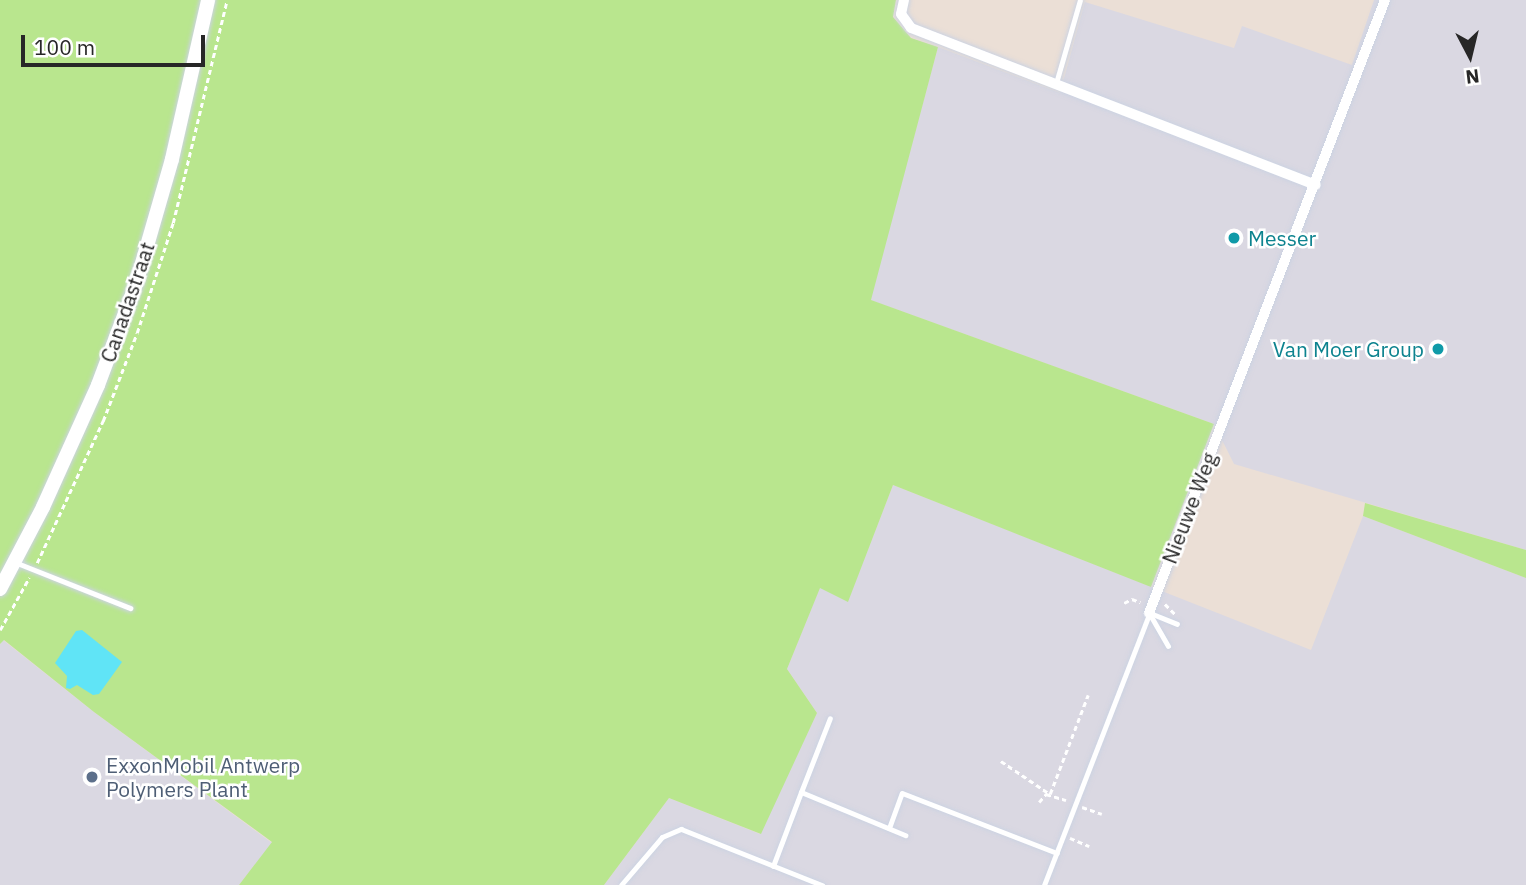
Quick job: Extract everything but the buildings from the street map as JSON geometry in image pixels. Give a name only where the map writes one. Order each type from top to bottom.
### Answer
[{"type":"street","name":"Canadastraat","points":[[0,589],[98,385],[136,284],[172,159],[208,0]]},
{"type":"street","points":[[904,0],[901,14],[911,28],[1316,185]]},
{"type":"street","name":"Nieuwe Weg","points":[[1149,613],[1385,0]]},
{"type":"lane","points":[[1056,83],[1080,0]]},
{"type":"lane","points":[[14,561],[130,608]]},
{"type":"lane","points":[[1149,613],[1177,624]]},
{"type":"lane","points":[[1149,613],[1168,646]]},
{"type":"lane","name":"Nieuwe Weg","points":[[1044,885],[1149,613]]},
{"type":"lane","points":[[773,866],[830,718]]},
{"type":"lane","points":[[801,792],[905,835]]},
{"type":"lane","points":[[889,828],[902,793],[1057,853]]},
{"type":"lane","points":[[621,885],[662,837],[681,829],[822,885]]},
{"type":"path","points":[[1001,761],[1050,794],[1088,695]]},
{"type":"path","points":[[1064,833],[1090,846]]},
{"type":"shaded area","points":[[1374,0],[1526,0],[1526,550],[1234,464],[1214,424],[870,300],[938,47],[1060,93],[1085,2],[1234,48],[1242,26],[1352,65]]},
{"type":"shaded area","points":[[893,485],[1311,650],[1363,516],[1526,578],[1526,885],[604,885],[669,798],[760,834],[817,713],[787,669],[820,587],[848,601]]},
{"type":"shaded area","name":"ExxonMobil Antwerp Polymers Plant","points":[[3,640],[94,712],[272,843],[239,885],[0,885],[0,644]]},
{"type":"green space","points":[[0,0],[896,0],[893,17],[911,38],[938,47],[871,300],[1214,424],[1151,587],[893,485],[848,602],[820,588],[787,669],[817,713],[761,834],[669,798],[604,885],[239,885],[272,842],[94,712],[4,640],[0,644]]},
{"type":"green space","points":[[1365,503],[1526,550],[1526,578],[1363,516]]},
{"type":"water","points":[[82,630],[122,662],[99,694],[93,695],[77,685],[66,688],[67,676],[55,663],[76,631]]},
{"type":"place","name":"Messer","points":[[1234,238]]},
{"type":"place","name":"Van Moer Group","points":[[1438,349]]},
{"type":"place","name":"ExxonMobil Antwerp Polymers Plant","points":[[92,777]]}]
